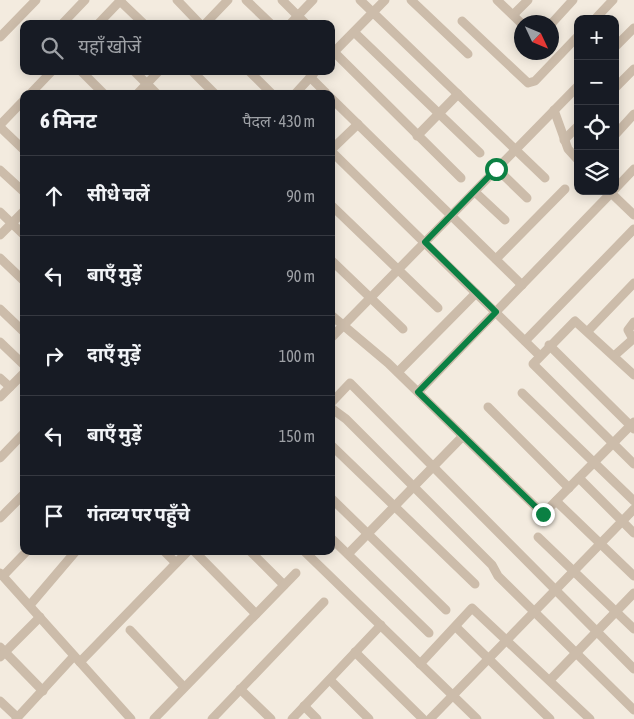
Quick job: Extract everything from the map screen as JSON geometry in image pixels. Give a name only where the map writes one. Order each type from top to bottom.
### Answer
[{"type":"street","points":[[0,37],[36,0]]},
{"type":"street","points":[[66,20],[84,0]]},
{"type":"street","points":[[102,20],[121,0],[140,20]]},
{"type":"street","points":[[177,0],[196,20]]},
{"type":"street","points":[[210,20],[228,0]]},
{"type":"street","points":[[246,0],[267,20]]},
{"type":"street","points":[[282,0],[302,20]]},
{"type":"street","points":[[294,20],[313,0]]},
{"type":"street","points":[[360,0],[545,178]]},
{"type":"street","points":[[335,50],[385,0]]},
{"type":"street","points":[[411,0],[468,54]]},
{"type":"street","points":[[497,0],[513,16],[528,0]]},
{"type":"street","points":[[559,15],[573,0]]},
{"type":"street","points":[[599,15],[613,0]]},
{"type":"street","points":[[462,21],[528,84],[535,81],[550,60]]},
{"type":"street","points":[[619,43],[634,28]]},
{"type":"street","points":[[354,32],[480,153]]},
{"type":"street","points":[[559,50],[574,39]]},
{"type":"street","points":[[335,56],[461,178]]},
{"type":"street","points":[[619,84],[634,68]]},
{"type":"street","points":[[34,90],[48,75]]},
{"type":"street","points":[[85,75],[100,90]]},
{"type":"street","points":[[138,75],[153,90]]},
{"type":"street","points":[[142,90],[155,75]]},
{"type":"street","points":[[196,75],[211,90]]},
{"type":"street","points":[[253,75],[268,90]]},
{"type":"street","points":[[298,90],[312,75]]},
{"type":"street","points":[[314,75],[324,90]]},
{"type":"street","points":[[335,334],[574,90]]},
{"type":"street","points":[[418,136],[458,94]]},
{"type":"street","points":[[335,102],[522,285]]},
{"type":"street","points":[[20,104],[0,126],[20,146]]},
{"type":"street","points":[[554,110],[564,140],[574,154]]},
{"type":"street","points":[[619,131],[634,114]]},
{"type":"street","points":[[335,147],[358,124]]},
{"type":"street","points":[[564,140],[574,130]]},
{"type":"street","points":[[335,155],[539,355]]},
{"type":"street","points":[[496,169],[527,198]]},
{"type":"street","points":[[619,184],[634,169]]},
{"type":"street","points":[[0,170],[20,188]]},
{"type":"street","points":[[496,259],[565,189]]},
{"type":"street","points":[[475,192],[505,220]]},
{"type":"street","points":[[418,392],[608,195]]},
{"type":"street","points":[[616,195],[634,215]]},
{"type":"street","points":[[335,210],[438,308]]},
{"type":"street","points":[[0,212],[20,231]]},
{"type":"street","points":[[0,235],[20,215]]},
{"type":"street","points":[[525,341],[634,229]]},
{"type":"street","points":[[0,258],[20,278]]},
{"type":"street","points":[[335,264],[403,329]]},
{"type":"street","points":[[588,331],[634,283]]},
{"type":"street","points":[[398,372],[476,293]]},
{"type":"street","points":[[0,309],[20,328]]},
{"type":"street","points":[[335,319],[398,372],[541,512],[545,513],[613,443],[633,426],[549,345]]},
{"type":"street","points":[[634,375],[576,321],[533,362],[533,366],[634,464]]},
{"type":"street","points":[[614,356],[633,339],[628,330],[634,322]]},
{"type":"street","points":[[0,342],[20,361]]},
{"type":"street","points":[[0,397],[20,377]]},
{"type":"street","points":[[0,378],[10,387]]},
{"type":"street","points":[[335,399],[350,384],[634,669]]},
{"type":"street","points":[[522,393],[634,501]]},
{"type":"street","points":[[488,407],[569,488]]},
{"type":"street","points":[[335,411],[346,419],[492,565],[498,576],[634,710]]},
{"type":"street","points":[[348,554],[463,436]]},
{"type":"street","points":[[0,458],[20,437]]},
{"type":"street","points":[[335,449],[475,584]]},
{"type":"street","points":[[579,478],[634,534]]},
{"type":"street","points":[[0,518],[20,498]]},
{"type":"street","points":[[556,501],[634,576]]},
{"type":"street","points":[[335,502],[446,610]]},
{"type":"street","points":[[430,719],[634,509]]},
{"type":"street","points":[[538,537],[634,629]]},
{"type":"street","points":[[335,542],[429,633]]},
{"type":"street","points":[[23,555],[1,575],[131,719]]},
{"type":"street","points":[[30,605],[73,555]]},
{"type":"street","points":[[168,555],[176,563]]},
{"type":"street","points":[[0,701],[16,718],[184,555]]},
{"type":"street","points":[[198,555],[256,614]]},
{"type":"street","points":[[254,555],[284,584]]},
{"type":"street","points":[[308,555],[477,719]]},
{"type":"street","points":[[154,719],[296,573]]},
{"type":"street","points":[[550,680],[634,593]]},
{"type":"street","points":[[215,718],[240,689],[324,602]]},
{"type":"street","points":[[420,664],[472,608],[590,719]]},
{"type":"street","points":[[40,617],[2,652],[43,690]]},
{"type":"street","points":[[292,719],[381,625]]},
{"type":"street","points":[[456,626],[550,719]]},
{"type":"street","points":[[130,630],[184,687]]},
{"type":"street","points":[[356,652],[423,719]]},
{"type":"street","points":[[330,680],[369,719]]},
{"type":"street","points":[[240,689],[271,719]]},
{"type":"street","points":[[304,706],[317,719]]},
{"type":"route","points":[[496,169],[425,242],[496,312],[418,392],[543,514]]}]
